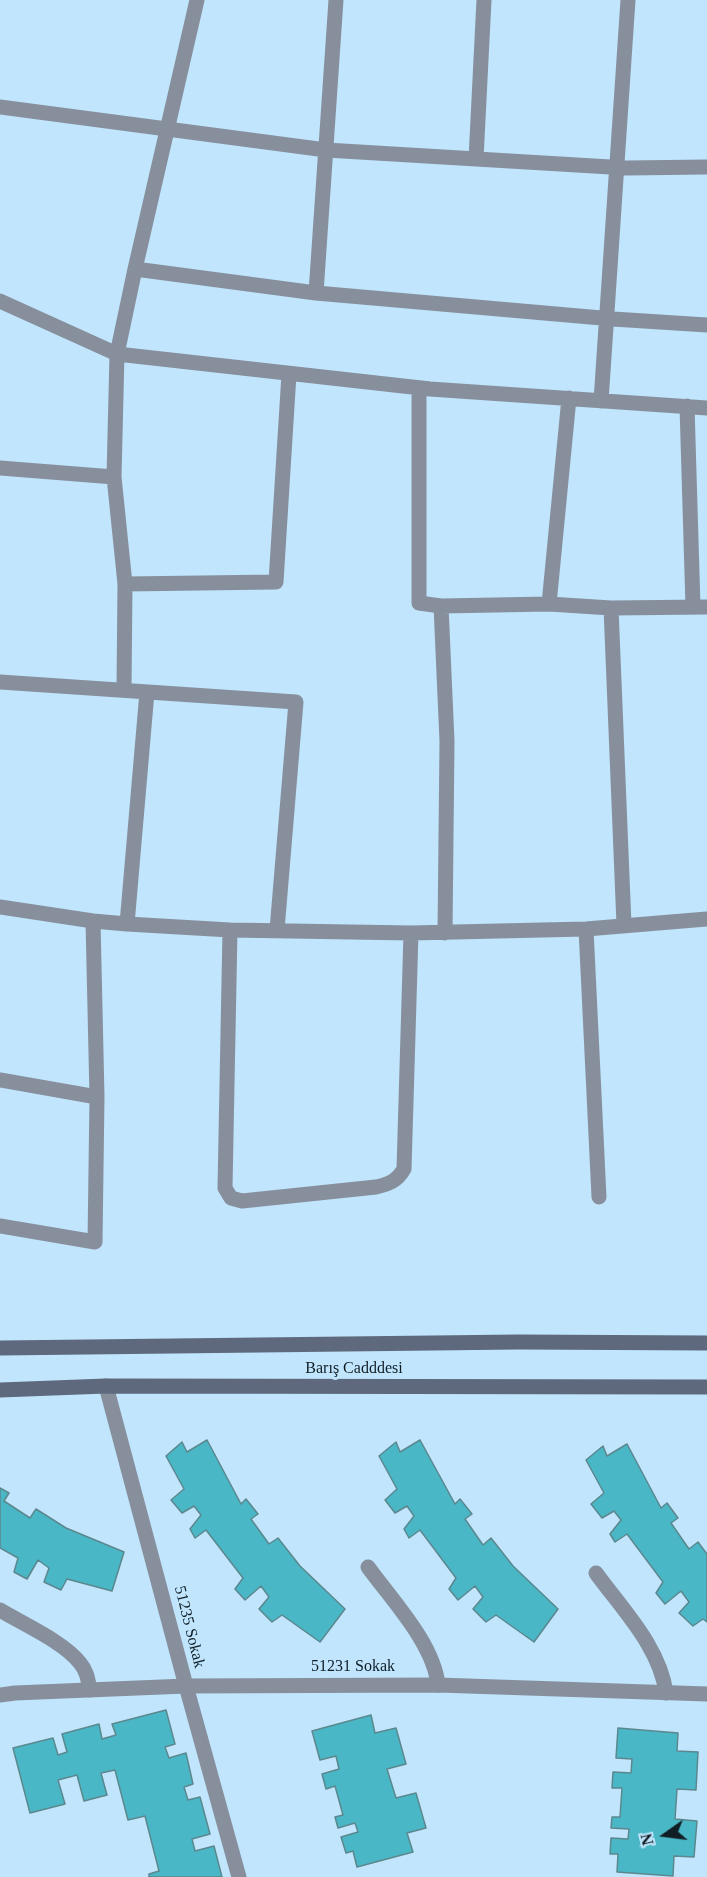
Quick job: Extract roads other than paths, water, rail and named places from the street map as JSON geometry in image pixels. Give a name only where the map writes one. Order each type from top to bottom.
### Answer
[{"type":"main road","name":"Barış Cadddesi","points":[[0,1348],[519,1341],[707,1343]]},
{"type":"main road","name":"Barış Cadddesi","points":[[0,1390],[106,1386],[707,1387]]},
{"type":"street","points":[[124,689],[125,584],[114,477],[117,354],[197,0]]},
{"type":"street","points":[[315,292],[336,0]]},
{"type":"street","points":[[476,159],[484,0]]},
{"type":"street","points":[[600,401],[628,0]]},
{"type":"street","points":[[0,107],[326,150],[616,167],[707,167]]},
{"type":"street","points":[[135,268],[315,292],[707,325]]},
{"type":"street","points":[[0,301],[117,354],[419,388],[707,408]]},
{"type":"street","points":[[125,584],[276,582],[289,374]]},
{"type":"street","points":[[419,388],[419,603],[441,606],[549,604],[611,608],[700,607],[687,406]]},
{"type":"street","points":[[549,604],[569,398]]},
{"type":"street","points":[[0,468],[114,477]]},
{"type":"street","points":[[441,606],[447,741],[445,933]]},
{"type":"street","points":[[611,608],[624,925]]},
{"type":"street","points":[[0,682],[296,702],[277,930]]},
{"type":"street","points":[[127,924],[147,692]]},
{"type":"street","points":[[0,907],[93,921],[230,930],[445,933],[586,929],[707,919]]},
{"type":"street","points":[[0,1227],[95,1242],[97,1097],[93,921]]},
{"type":"street","points":[[586,929],[599,1197]]},
{"type":"street","points":[[230,930],[225,1188],[231,1198],[242,1201],[376,1187],[394,1182],[404,1170],[411,933]]},
{"type":"street","points":[[0,1080],[97,1097]]},
{"type":"street","name":"51235 Sokak","points":[[106,1386],[239,1877]]},
{"type":"street","points":[[368,1567],[426,1647],[437,1675],[438,1685]]},
{"type":"street","points":[[596,1573],[654,1652],[661,1668],[666,1693]]},
{"type":"street","points":[[0,1610],[69,1651],[82,1665],[88,1677],[90,1690]]},
{"type":"street","name":"51231 Sokak","points":[[0,1695],[186,1686],[438,1685],[707,1694]]}]
